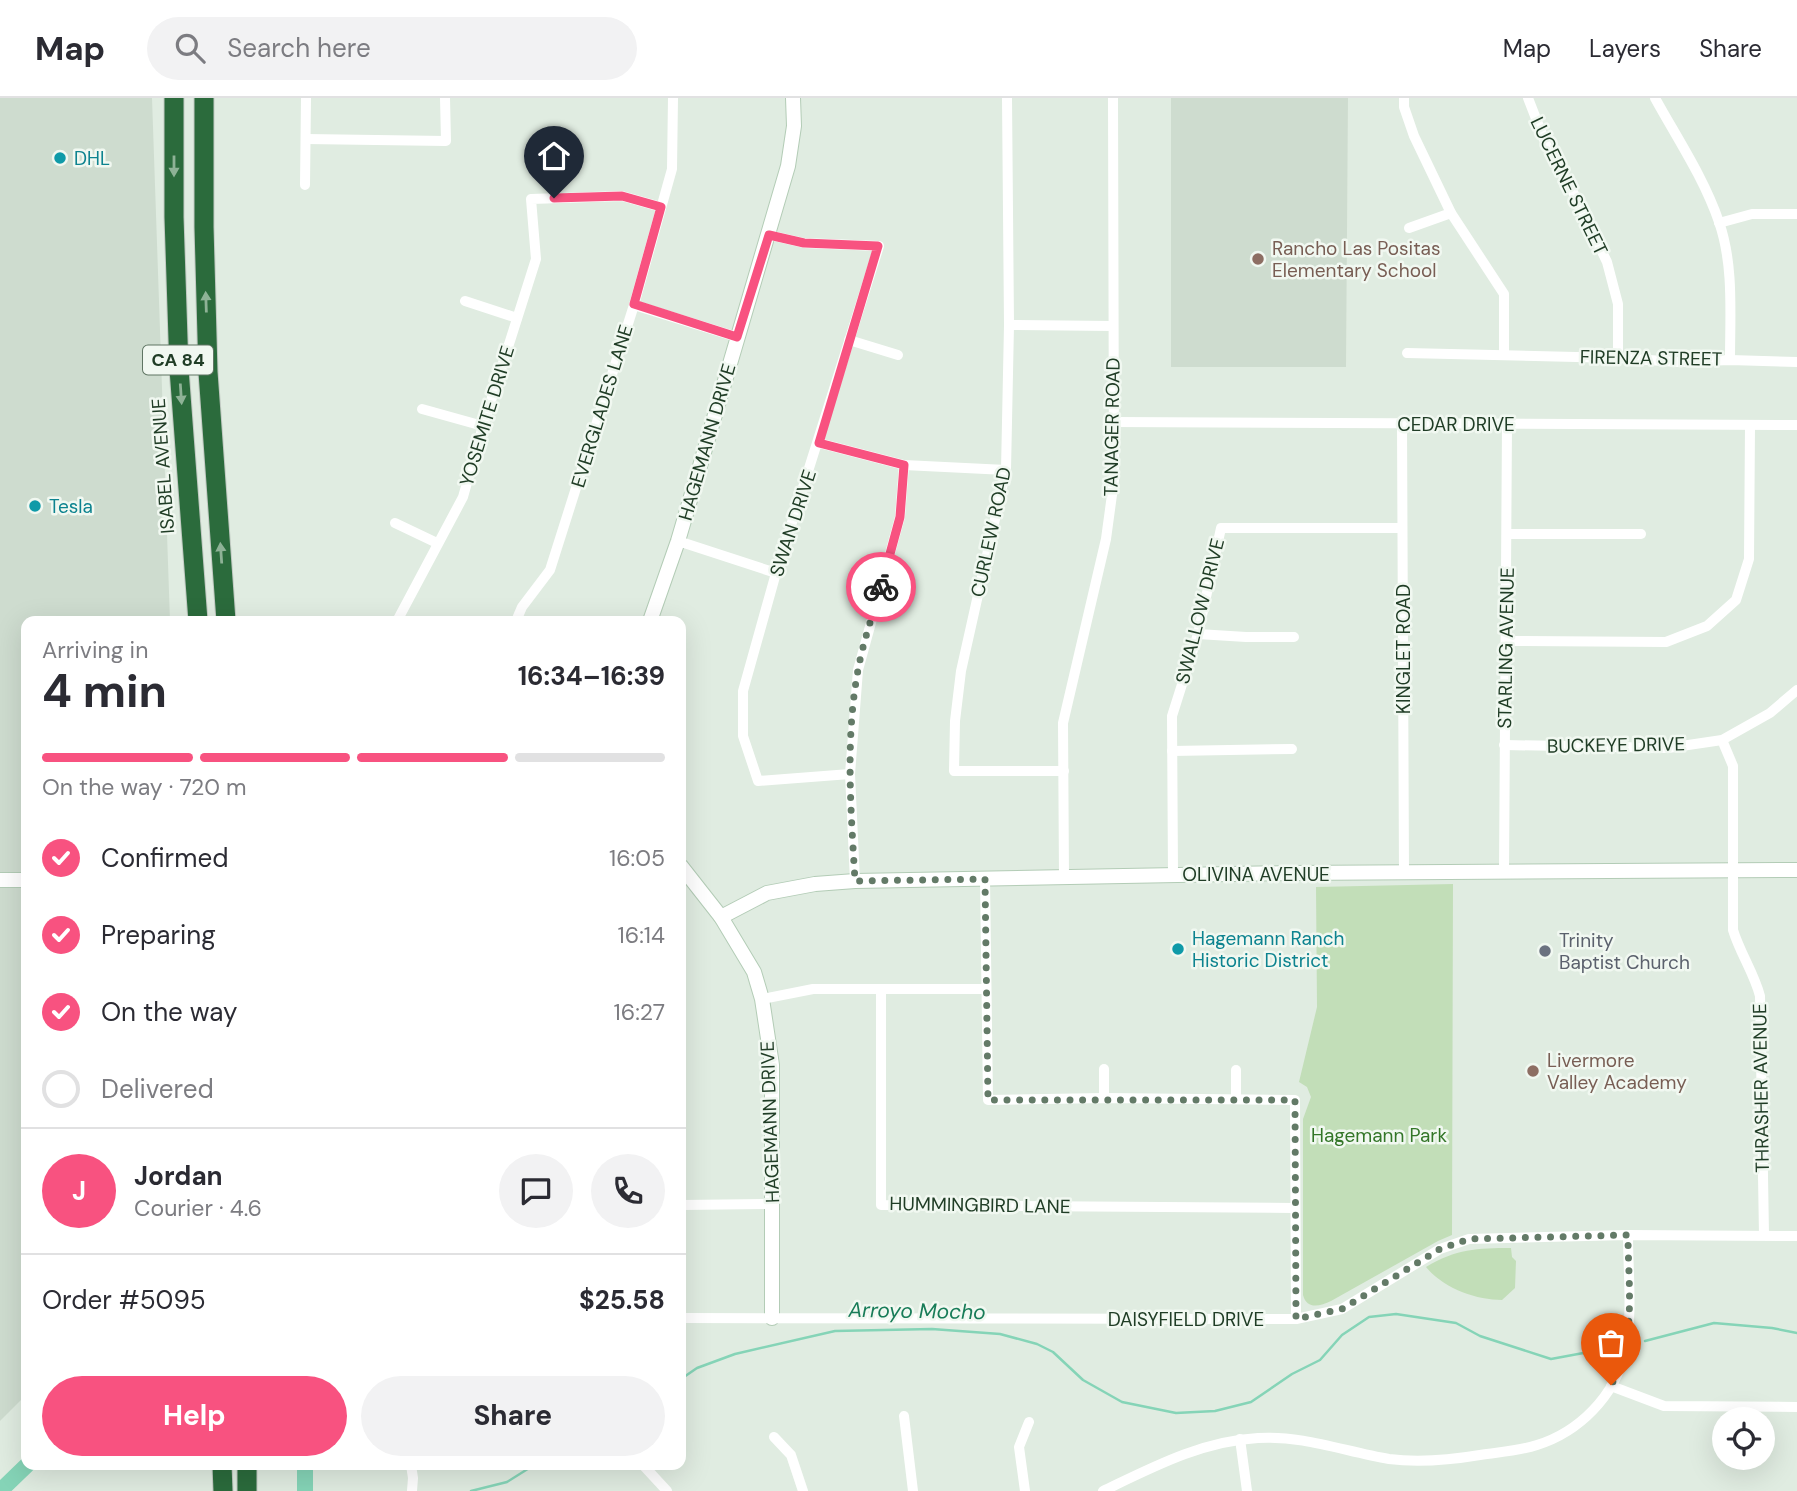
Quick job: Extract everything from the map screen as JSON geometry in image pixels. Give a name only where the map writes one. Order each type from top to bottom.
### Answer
[{"type":"highway","name":"ISABEL AVENUE","points":[[174,98],[173,217],[179,369],[198,616]]},
{"type":"highway","name":"CA 84","points":[[204,98],[208,372],[226,616]]},
{"type":"highway","points":[[222,1470],[223,1491]]},
{"type":"highway","points":[[247,1470],[247,1491]]},
{"type":"street","points":[[305,184],[306,98]]},
{"type":"street","points":[[306,139],[446,141],[445,98]]},
{"type":"street","name":"EVERGLADES LANE","points":[[518,616],[550,570],[634,304],[672,169],[673,98]]},
{"type":"street","name":"HAGEMANN DRIVE","points":[[652,616],[678,541],[788,166],[794,126],[793,98]]},
{"type":"street","name":"CURLEW ROAD","points":[[1007,98],[1009,325],[1006,470],[961,671],[955,721],[954,771],[1064,771]]},
{"type":"street","name":"TANAGER ROAD","points":[[1064,877],[1063,723],[1106,539],[1114,480],[1113,98]]},
{"type":"street","points":[[1404,98],[1404,107],[1414,136],[1451,213],[1504,294],[1504,355]]},
{"type":"street","name":"LUCERNE STREET","points":[[1528,98],[1547,147],[1580,204],[1606,262],[1618,304],[1618,358]]},
{"type":"street","points":[[1655,98],[1700,178],[1719,223],[1730,277],[1730,360]]},
{"type":"street","name":"YOSEMITE DRIVE","points":[[400,616],[463,497],[536,259],[531,199],[622,196],[661,207]]},
{"type":"street","points":[[1409,228],[1451,213]]},
{"type":"street","points":[[1719,223],[1752,214],[1797,214]]},
{"type":"street","name":"SWAN DRIVE","points":[[769,235],[804,243],[878,246],[819,443],[776,573],[743,691],[743,736],[758,781],[850,774]]},
{"type":"street","points":[[465,301],[517,318]]},
{"type":"street","points":[[634,304],[737,337]]},
{"type":"street","points":[[1009,325],[1113,326]]},
{"type":"street","points":[[849,340],[898,355]]},
{"type":"street","name":"FIRENZA STREET","points":[[1407,353],[1679,362],[1797,362]]},
{"type":"street","points":[[422,409],[483,426]]},
{"type":"street","name":"CEDAR DRIVE","points":[[1114,422],[1797,425]]},
{"type":"street","name":"KINGLET ROAD","points":[[1402,424],[1405,873]]},
{"type":"street","name":"STARLING AVENUE","points":[[1504,872],[1507,424]]},
{"type":"street","points":[[1507,641],[1666,642],[1707,626],[1736,600],[1749,559],[1750,426]]},
{"type":"street","points":[[819,443],[904,465],[1006,470]]},
{"type":"street","points":[[855,881],[850,774],[858,670],[900,517],[904,465]]},
{"type":"street","points":[[395,523],[437,543]]},
{"type":"street","name":"SWALLOW DRIVE","points":[[1173,874],[1172,716],[1198,634],[1221,528],[1402,528]]},
{"type":"street","points":[[1507,534],[1641,534]]},
{"type":"street","points":[[678,541],[776,573]]},
{"type":"street","points":[[1198,634],[1294,637]]},
{"type":"street","name":"BUCKEYE DRIVE","points":[[1504,745],[1668,748],[1722,740],[1770,713],[1797,690]]},
{"type":"street","name":"THRASHER AVENUE","points":[[1722,740],[1733,766],[1733,930],[1738,946],[1755,978],[1760,996],[1764,1235]]},
{"type":"street","points":[[1172,751],[1292,749]]},
{"type":"street","name":"OLIVINA AVENUE","points":[[721,917],[767,893],[815,884],[855,881],[1173,874],[1797,870]]},
{"type":"street","name":"HAGEMANN DRIVE","points":[[686,872],[721,917],[754,972],[762,999],[772,1065],[772,1318]]},
{"type":"street","points":[[985,879],[988,1100],[1295,1100],[1296,1319]]},
{"type":"street","points":[[0,880],[21,880]]},
{"type":"street","points":[[762,999],[813,989],[986,989]]},
{"type":"street","name":"HUMMINGBIRD LANE","points":[[881,990],[881,1205],[1294,1208]]},
{"type":"street","points":[[1104,1069],[1104,1098]]},
{"type":"street","points":[[1236,1070],[1236,1099]]},
{"type":"street","points":[[686,1205],[772,1204]]},
{"type":"street","points":[[1104,1491],[1168,1459],[1240,1439],[1261,1437],[1309,1441],[1393,1460],[1445,1460],[1538,1445],[1561,1435],[1597,1407],[1611,1385],[1625,1353],[1628,1235]]},
{"type":"street","name":"DAISYFIELD DRIVE","points":[[686,1318],[1296,1319],[1342,1309],[1440,1249],[1469,1239],[1628,1235],[1797,1236]]},
{"type":"street","points":[[1611,1385],[1664,1406],[1797,1407]]},
{"type":"street","points":[[904,1416],[913,1491]]},
{"type":"street","points":[[1025,1491],[1019,1447],[1029,1422]]},
{"type":"street","points":[[774,1437],[791,1455],[803,1491]]},
{"type":"street","points":[[1240,1439],[1247,1491]]},
{"type":"street","points":[[411,1470],[412,1491]]},
{"type":"street","points":[[648,1470],[667,1491]]},
{"type":"shaded area","points":[[0,98],[152,98],[170,616],[21,616],[21,1400],[0,1421]]},
{"type":"shaded area","name":"Rancho Las Positas Elementary School","points":[[1171,98],[1348,98],[1346,367],[1171,367]]},
{"type":"green space","name":"Hagemann Park","points":[[1453,884],[1452,1235],[1331,1301],[1311,1305],[1303,1295],[1303,1119],[1311,1097],[1307,1087],[1299,1082],[1317,1007],[1316,887]]},
{"type":"green space","points":[[1511,1248],[1512,1257],[1516,1261],[1515,1288],[1502,1300],[1482,1298],[1451,1287],[1426,1267],[1447,1256],[1467,1251]]},
{"type":"waterway","name":"Arroyo Mocho","points":[[686,1376],[697,1368],[735,1354],[835,1331],[932,1329],[1000,1334],[1037,1344],[1053,1352],[1083,1380],[1122,1402],[1176,1413],[1215,1411],[1251,1402],[1292,1374],[1320,1360],[1342,1335],[1369,1317],[1396,1314],[1456,1323],[1480,1336],[1551,1359],[1605,1349]]},
{"type":"waterway","name":"Arroyo Mocho","points":[[1645,1341],[1714,1323],[1797,1333]]},
{"type":"waterway","name":"Arroyo Mocho","points":[[0,1491],[22,1470]]},
{"type":"waterway","name":"Arroyo Mocho","points":[[305,1470],[305,1491]]},
{"type":"waterway","name":"Arroyo Mocho","points":[[471,1491],[507,1482],[526,1470]]},
{"type":"way so far","points":[[881,587],[858,670],[853,714],[850,774],[855,881],[985,879],[988,1100],[1295,1100],[1296,1319],[1342,1309],[1440,1249],[1469,1239],[1628,1235],[1629,1313],[1625,1353],[1611,1385]]},
{"type":"place","name":"DHL","points":[[60,158]]},
{"type":"place","name":"Rancho Las Positas Elementary School","points":[[1258,259]]},
{"type":"place","name":"Tesla","points":[[35,506]]},
{"type":"place","name":"Hagemann Ranch Historic District","points":[[1178,949]]},
{"type":"place","name":"Trinity Baptist Church","points":[[1545,951]]},
{"type":"place","name":"Livermore Valley Academy","points":[[1533,1071]]},
{"type":"route","points":[[554,198],[622,196],[661,207],[634,304],[737,337],[769,235],[804,243],[878,246],[819,443],[904,465],[900,517],[881,587]]}]
